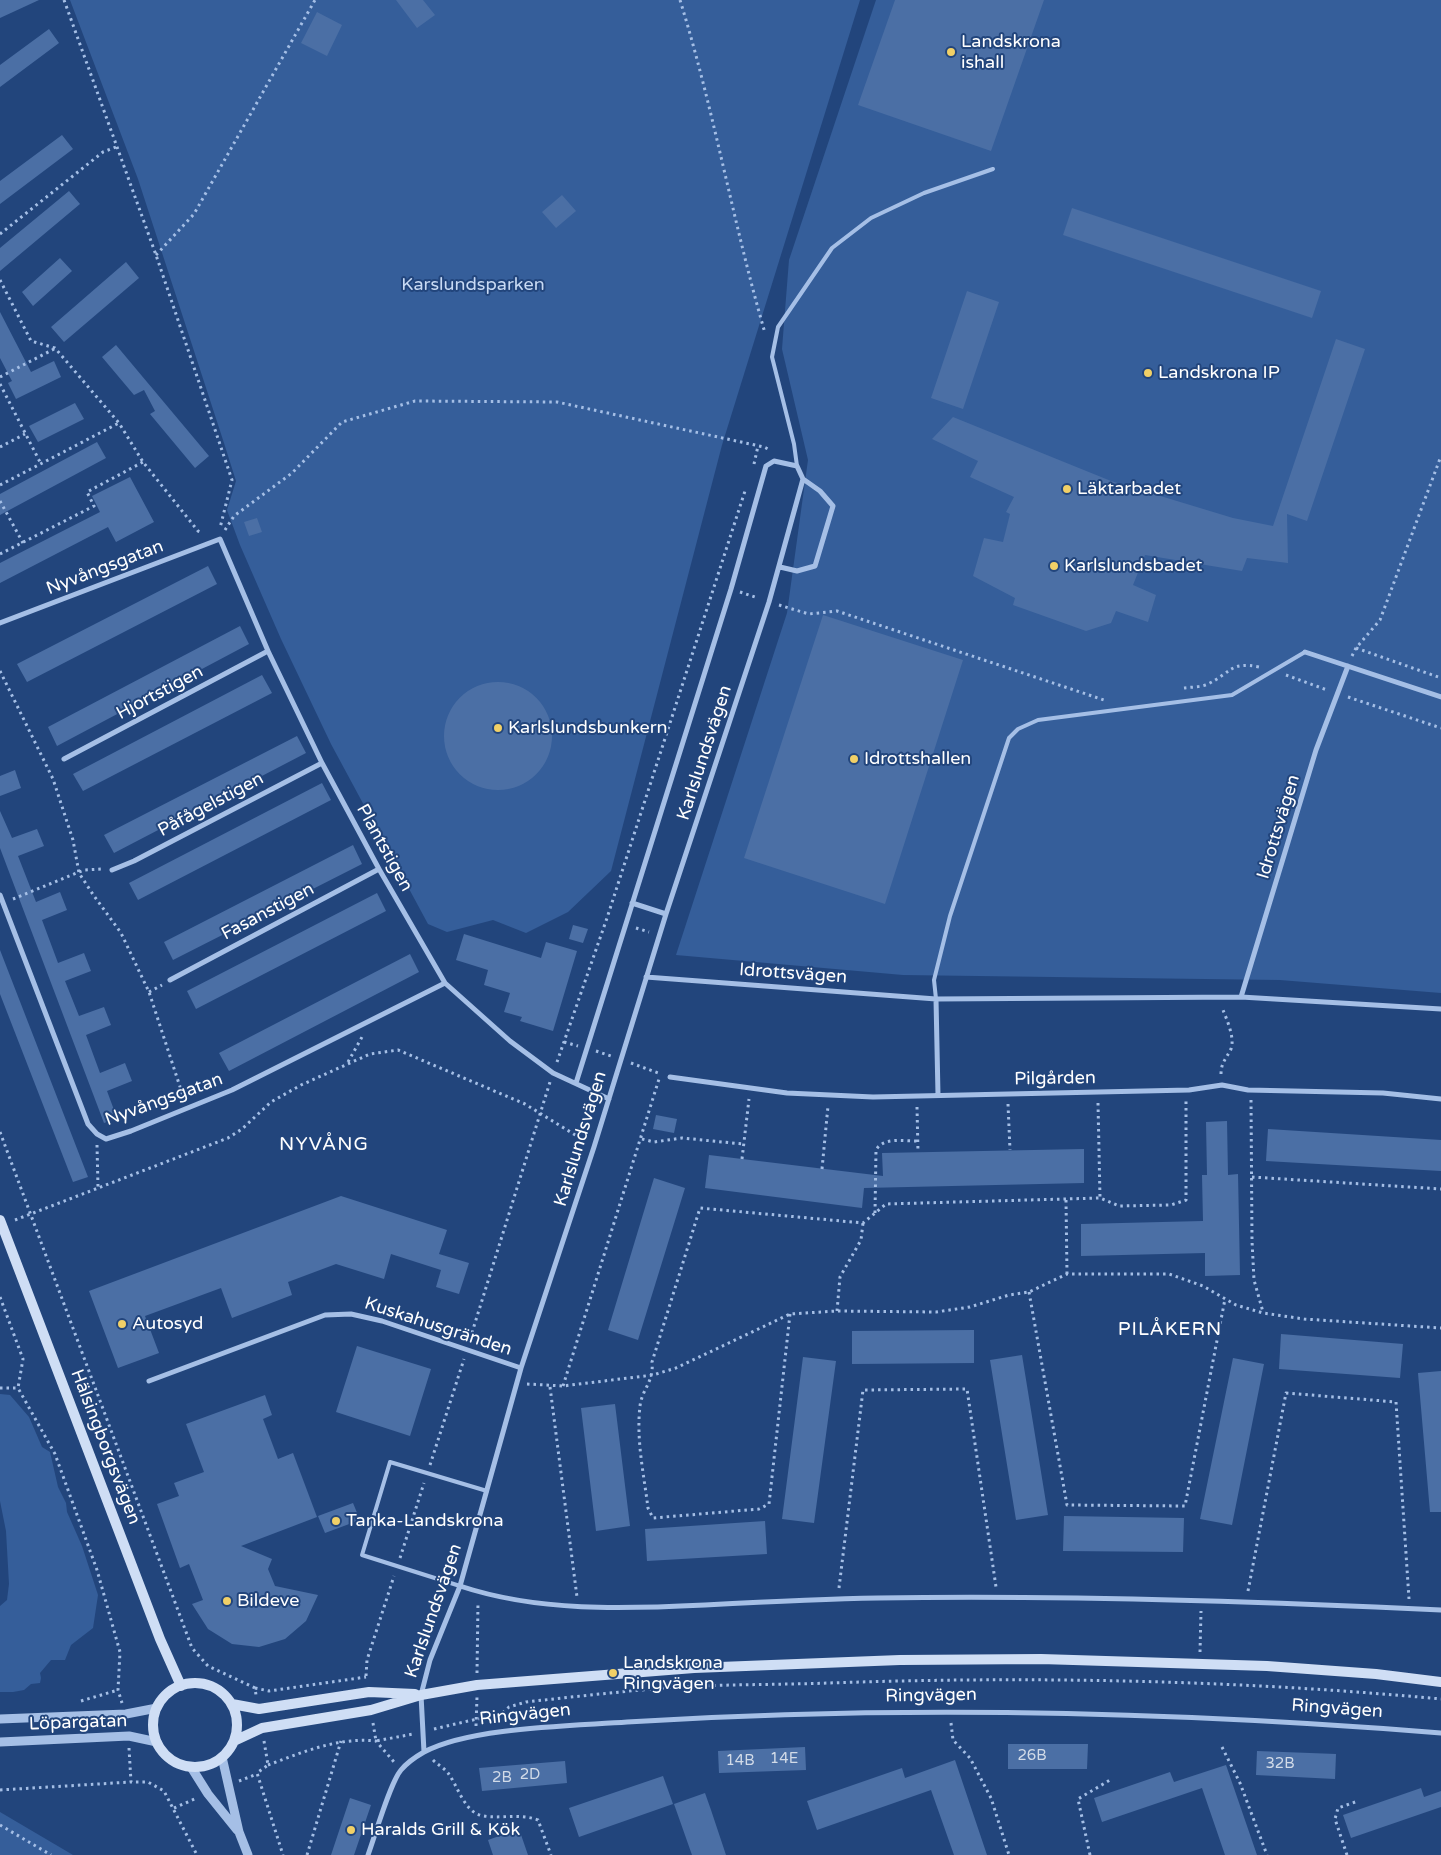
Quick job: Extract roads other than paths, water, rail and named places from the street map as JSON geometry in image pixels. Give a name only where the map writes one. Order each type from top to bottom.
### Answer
[{"type":"main road","name":"Hälsingborgsvägen","points":[[1,1222],[160,1639],[181,1686]]},
{"type":"main road","name":"Ringvägen","points":[[234,1741],[262,1728],[371,1710],[421,1695],[477,1685],[694,1668],[900,1660],[1041,1659],[1267,1666],[1441,1680]]},
{"type":"main road","points":[[197,1683],[206,1685],[220,1692],[232,1704],[237,1722],[234,1741],[222,1757],[207,1765],[191,1766],[171,1759],[157,1742],[154,1725],[157,1708],[165,1697],[181,1686],[197,1683]]},
{"type":"main road","name":"Ringvägen","points":[[232,1704],[259,1709],[369,1692],[421,1695]]},
{"type":"street","name":"Karlslundsvägen","points":[[576,1083],[731,589],[766,466],[774,461],[797,466]]},
{"type":"street","points":[[780,567],[797,571],[815,566],[833,506],[820,491],[803,479],[797,466]]},
{"type":"street","name":"Karlslundsvägen","points":[[424,1752],[421,1695],[430,1660],[460,1586],[517,1383],[594,1147],[666,914],[780,567],[803,479]]},
{"type":"street","name":"Nyvångsgatan","points":[[0,623],[220,539]]},
{"type":"street","name":"Plantstigen","points":[[220,539],[268,652],[322,763],[379,869],[445,983],[510,1041],[553,1073],[609,1099]]},
{"type":"street","name":"Hjortstigen","points":[[64,759],[268,652]]},
{"type":"street","points":[[1305,652],[1441,697]]},
{"type":"street","name":"Idrottsvägen","points":[[1241,997],[1316,750],[1336,693],[1348,666]]},
{"type":"street","name":"Påfågelstigen","points":[[112,870],[134,861],[322,763]]},
{"type":"street","name":"Fasanstigen","points":[[170,980],[379,869]]},
{"type":"street","name":"Nyvångsgatan","points":[[0,895],[88,1124],[97,1134],[106,1139],[232,1090],[371,1022],[445,983]]},
{"type":"street","points":[[632,903],[666,914]]},
{"type":"street","name":"Idrottsvägen","points":[[646,977],[936,999],[1241,997],[1441,1009]]},
{"type":"street","points":[[936,999],[938,1095]]},
{"type":"street","name":"Pilgården","points":[[670,1077],[750,1088],[829,1095],[916,1096],[1189,1090],[1222,1085],[1248,1090],[1383,1093],[1441,1099]]},
{"type":"street","name":"Kuskahusgränden","points":[[149,1381],[325,1315],[351,1314],[382,1320],[522,1368]]},
{"type":"street","points":[[460,1586],[512,1600],[634,1609],[839,1598],[996,1596],[1201,1600],[1441,1610]]},
{"type":"street","name":"Löpargatan","points":[[0,1719],[126,1714],[157,1708]]},
{"type":"street","name":"Ringvägen","points":[[424,1752],[475,1736],[549,1727],[682,1719],[951,1712],[1222,1718],[1441,1733]]},
{"type":"street","name":"Löpargatan","points":[[0,1742],[128,1736],[157,1742]]},
{"type":"street","points":[[368,1855],[401,1770],[424,1752]]},
{"type":"street","points":[[222,1757],[238,1832],[248,1855]]},
{"type":"street","points":[[191,1766],[208,1794],[238,1832]]},
{"type":"lane","points":[[797,466],[794,444],[772,357],[778,327],[832,248],[871,218],[924,193],[993,169]]},
{"type":"lane","points":[[936,999],[934,980],[950,916],[1009,738],[1018,729],[1038,720],[1232,695],[1305,652]]},
{"type":"lane","points":[[460,1586],[362,1555],[390,1462],[486,1491]]},
{"type":"place","name":"Landskrona ishall","points":[[951,52]]},
{"type":"place","name":"Landskrona IP","points":[[1148,373]]},
{"type":"place","name":"Läktarbadet","points":[[1067,489]]},
{"type":"place","name":"Karlslundsbadet","points":[[1054,566]]},
{"type":"place","name":"Karlslundsbunkern","points":[[498,728]]},
{"type":"place","name":"Idrottshallen","points":[[854,759]]},
{"type":"place","name":"Autosyd","points":[[122,1324]]},
{"type":"place","name":"Tanka-Landskrona","points":[[336,1521]]},
{"type":"place","name":"Bildeve","points":[[227,1601]]},
{"type":"place","name":"Landskrona Ringvägen","points":[[613,1673]]},
{"type":"place","name":"Haralds Grill & Kök","points":[[351,1830]]},
{"type":"district","name":"NYVÅNG","points":[[324,1145]]},
{"type":"district","name":"PILÅKERN","points":[[1170,1330]]},
{"type":"park label","name":"Karslundsparken","points":[[473,285]]}]
